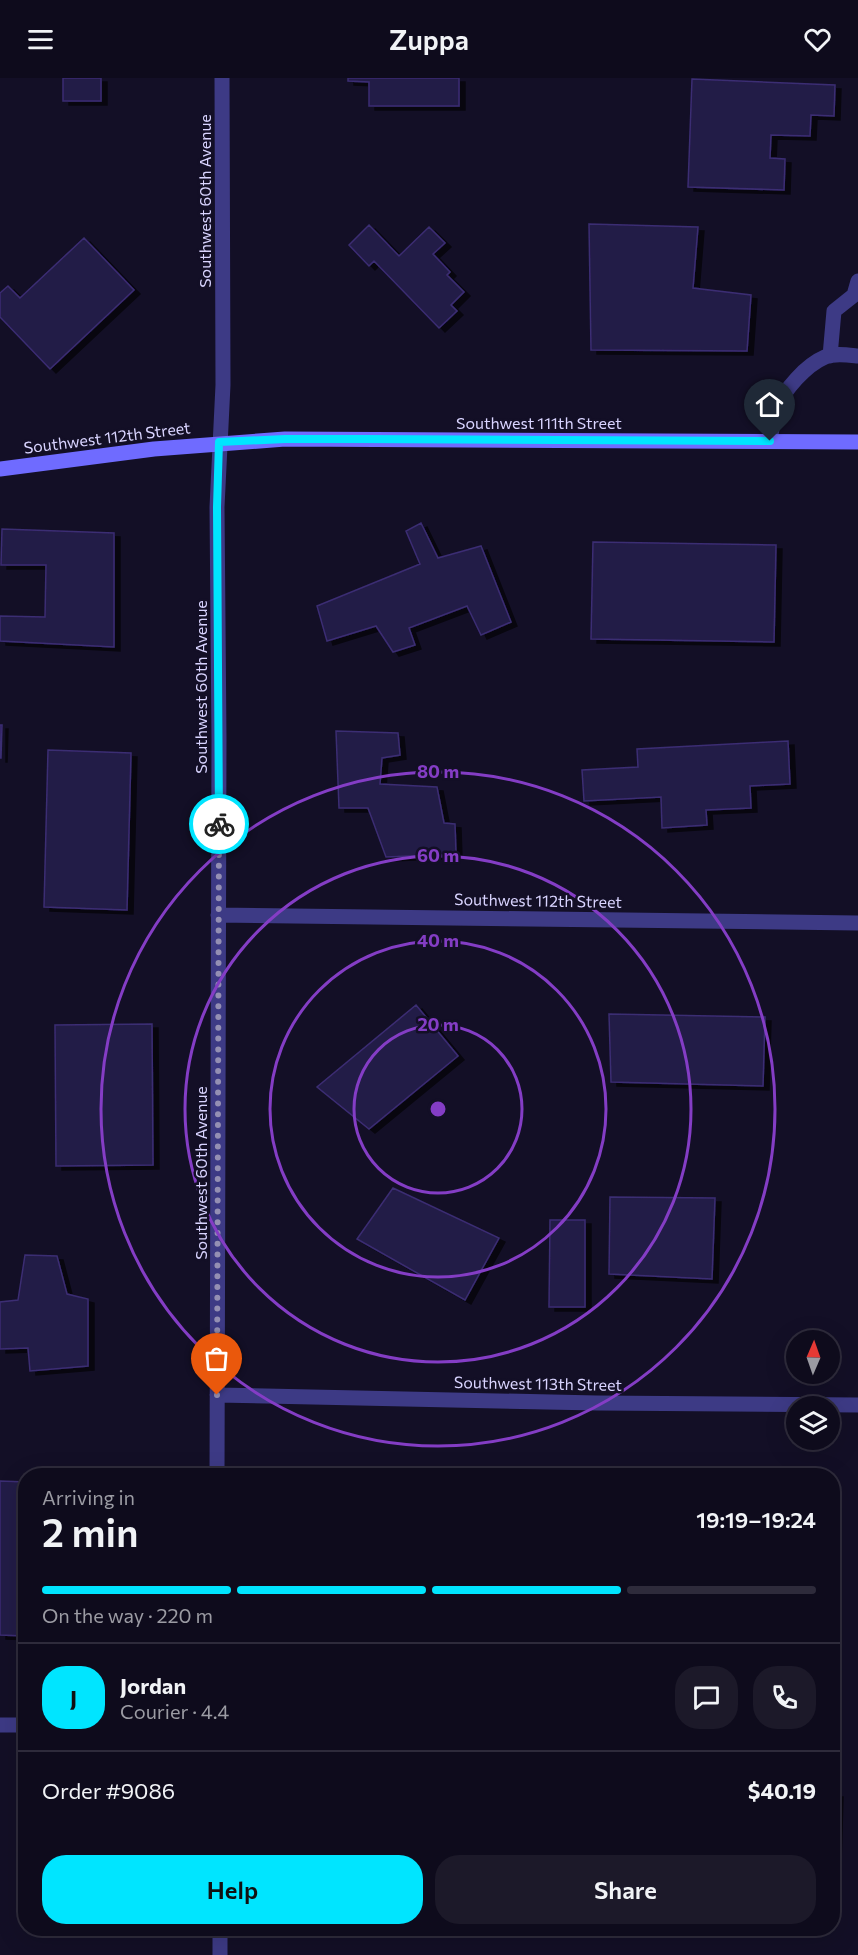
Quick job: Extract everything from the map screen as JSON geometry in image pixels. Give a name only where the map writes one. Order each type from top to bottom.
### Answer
[{"type":"main road","name":"Southwest 111th Street","points":[[219,442],[285,439],[858,442]]},
{"type":"main road","name":"Southwest 112th Street","points":[[0,469],[154,448],[219,442]]},
{"type":"street","name":"Southwest 60th Avenue","points":[[217,1468],[219,739],[217,507],[223,385],[222,78]]},
{"type":"street","points":[[830,356],[834,311],[857,292]]},
{"type":"street","points":[[770,441],[776,411],[785,391],[801,374],[825,356],[844,354],[858,356]]},
{"type":"street","name":"Southwest 112th Street","points":[[218,915],[858,923]]},
{"type":"street","name":"Southwest 113th Street","points":[[217,1395],[597,1403],[858,1405]]},
{"type":"street","points":[[0,1725],[18,1725]]},
{"type":"street","points":[[220,1936],[220,1955]]},
{"type":"building","points":[[63,78],[101,78],[101,101],[63,101]]},
{"type":"building","points":[[348,78],[459,78],[459,106],[369,106],[369,82],[348,81]]},
{"type":"building","points":[[692,79],[835,85],[834,116],[811,115],[810,136],[771,135],[770,158],[785,159],[784,190],[688,187]]},
{"type":"building","points":[[589,224],[698,227],[693,288],[751,295],[747,351],[591,350]]},
{"type":"building","points":[[369,225],[399,256],[429,227],[445,243],[433,254],[450,272],[447,275],[464,292],[451,305],[457,311],[439,328],[374,261],[369,266],[349,245]]},
{"type":"building","points":[[84,238],[134,290],[50,369],[0,317],[0,293],[8,286],[20,298]]},
{"type":"building","points":[[421,523],[438,558],[481,546],[511,622],[481,635],[467,606],[409,628],[415,645],[393,652],[376,626],[327,641],[317,606],[420,564],[406,531]]},
{"type":"building","points":[[2,529],[114,533],[114,647],[0,641],[0,616],[45,617],[46,565],[1,565]]},
{"type":"building","points":[[593,542],[776,545],[774,642],[591,639]]},
{"type":"building","points":[[0,725],[2,725],[1,758],[0,758]]},
{"type":"building","points":[[336,731],[398,733],[400,755],[382,758],[380,784],[437,787],[444,823],[455,824],[456,854],[386,857],[368,808],[339,808]]},
{"type":"building","points":[[788,741],[790,784],[750,786],[751,808],[706,810],[707,825],[662,828],[661,797],[584,801],[582,770],[638,767],[637,749]]},
{"type":"building","points":[[48,750],[131,753],[127,910],[44,907]]},
{"type":"building","points":[[416,1005],[458,1056],[369,1129],[317,1087]]},
{"type":"building","points":[[609,1014],[765,1017],[763,1086],[611,1082]]},
{"type":"building","points":[[152,1024],[153,1165],[56,1166],[55,1025]]},
{"type":"building","points":[[393,1188],[499,1238],[465,1300],[357,1239]]},
{"type":"building","points":[[610,1197],[715,1198],[712,1279],[609,1274]]},
{"type":"building","points":[[550,1220],[585,1220],[585,1307],[549,1307]]},
{"type":"building","points":[[25,1255],[57,1256],[67,1294],[88,1299],[88,1366],[30,1371],[28,1348],[0,1349],[0,1302],[18,1300]]},
{"type":"building","points":[[0,1481],[18,1482],[18,1636],[0,1635]]},
{"type":"way so far","points":[[217,1395],[219,824]]},
{"type":"route","points":[[219,824],[217,507],[219,442],[285,439],[770,441]]}]
